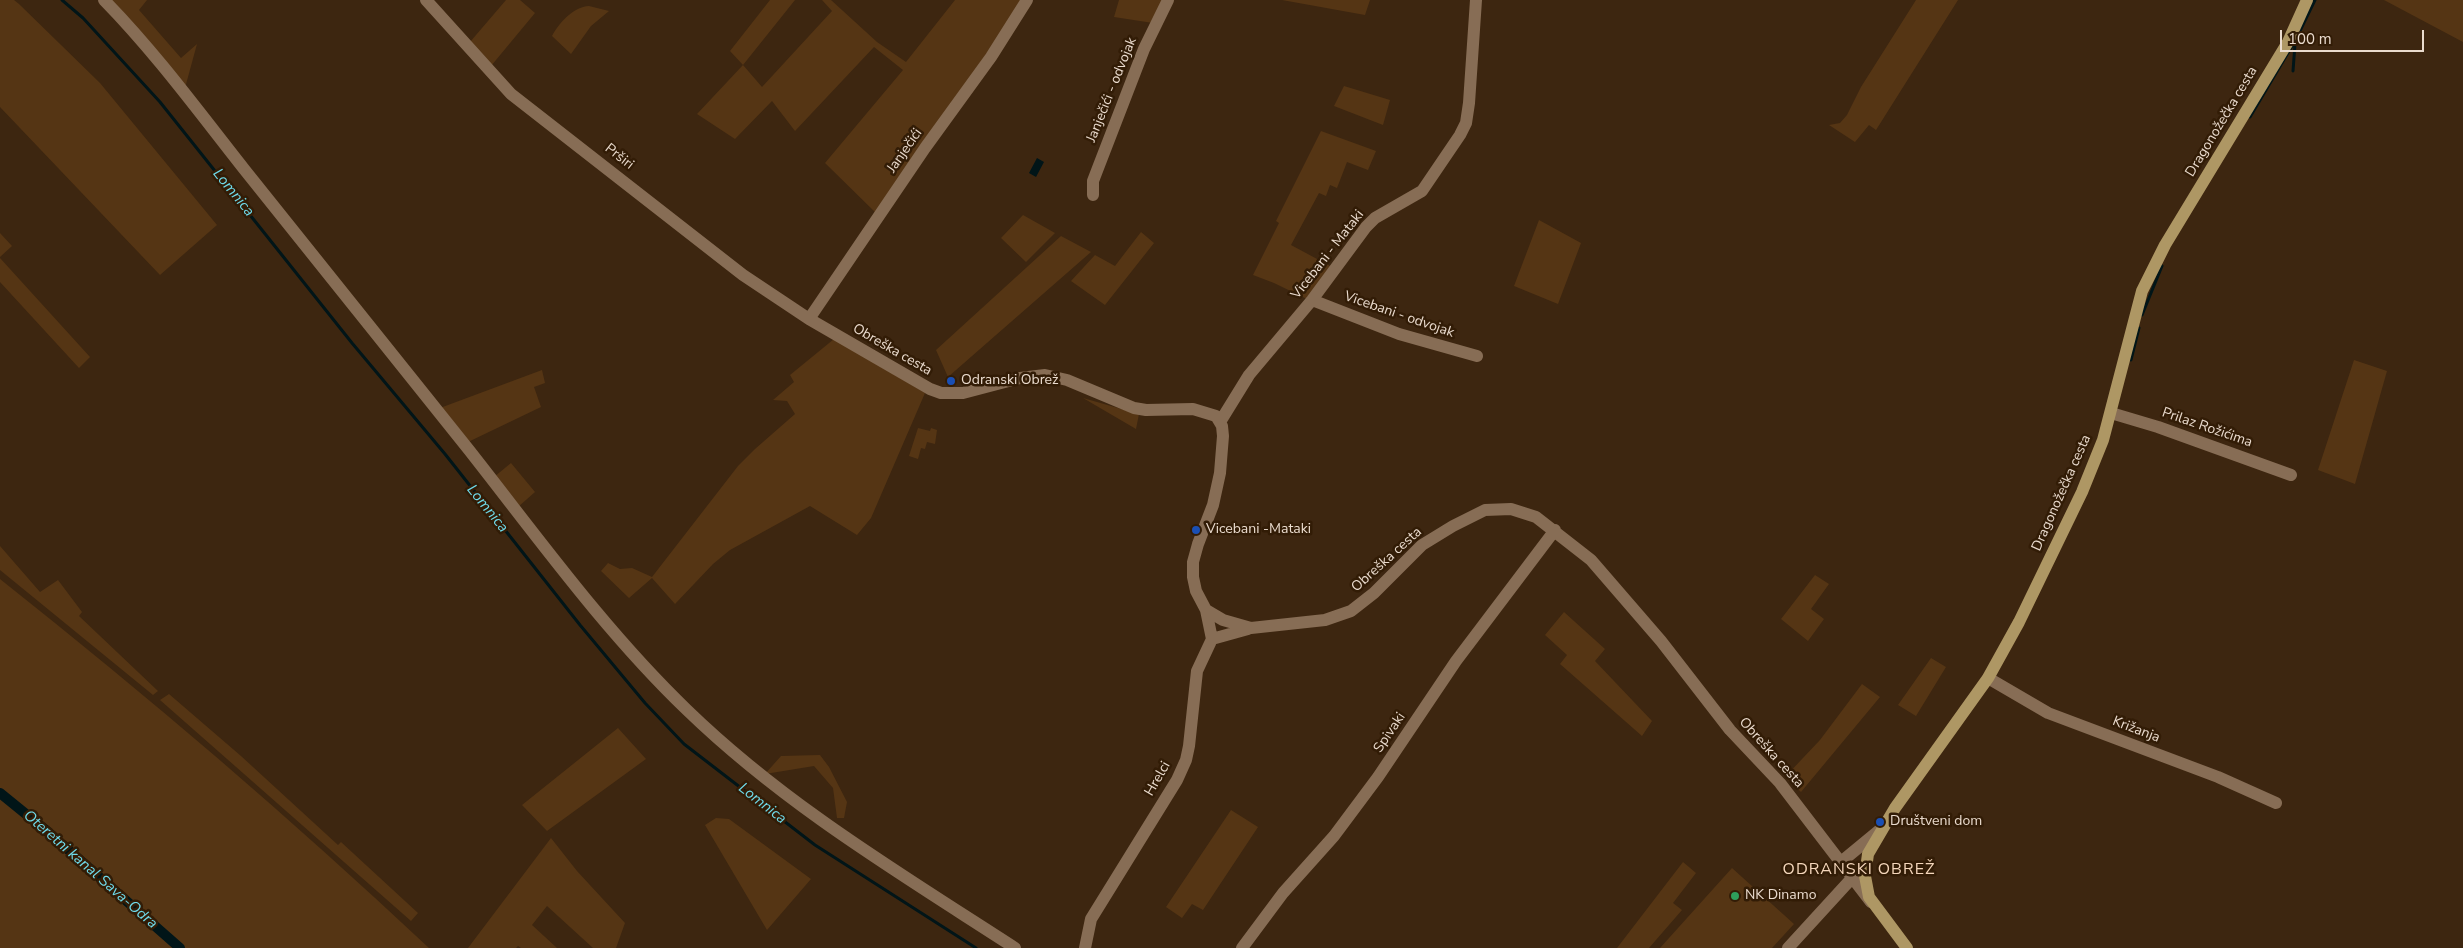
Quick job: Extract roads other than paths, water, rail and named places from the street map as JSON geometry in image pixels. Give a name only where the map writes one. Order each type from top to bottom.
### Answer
[{"type":"main road","name":"Dragonožečka cesta","points":[[1872,903],[1866,887],[1865,866],[1868,854],[1881,830],[1988,678],[2019,622],[2082,492],[2111,413],[2142,291],[2165,245],[2284,49],[2308,0]]},
{"type":"main road","name":"Obreška cesta","points":[[1872,903],[1907,948]]},
{"type":"street","points":[[104,0],[124,21],[192,104],[469,450],[578,591],[644,667],[722,743],[810,814],[1015,948]]},
{"type":"street","name":"Prširi","points":[[426,0],[489,70],[531,110],[594,157],[743,275],[809,320]]},
{"type":"street","name":"Janječići","points":[[809,320],[925,148],[991,57],[1027,0]]},
{"type":"street","name":"Janječići - odvojak","points":[[1093,195],[1093,181],[1098,168],[1144,49],[1168,0]]},
{"type":"street","name":"Vicebani - Mataki","points":[[1220,422],[1249,375],[1312,300],[1371,222],[1422,191],[1460,135],[1466,123],[1470,96],[1476,0]]},
{"type":"street","name":"Vicebani - odvojak","points":[[1312,300],[1399,334],[1477,356]]},
{"type":"street","name":"Obreška cesta","points":[[809,320],[930,389],[941,393],[963,393],[1020,378],[1045,374],[1062,378],[1134,408],[1146,410],[1193,408],[1211,413],[1220,422]]},
{"type":"street","name":"Prilaz Rožićima","points":[[2111,413],[2158,427],[2291,475]]},
{"type":"street","points":[[1220,422],[1223,436],[1220,473],[1212,505],[1193,562],[1196,591],[1206,610],[1212,639],[1251,628]]},
{"type":"street","name":"Obreška cesta","points":[[1206,610],[1223,620],[1251,628],[1325,620],[1351,611],[1374,593],[1422,545],[1453,526],[1485,510],[1498,508],[1524,512],[1555,530],[1591,560],[1667,649],[1730,730],[1780,783],[1872,903]]},
{"type":"street","name":"Spivaki","points":[[1242,948],[1283,893],[1350,816],[1456,661],[1555,530]]},
{"type":"street","name":"Hrelci","points":[[1084,948],[1090,919],[1182,770],[1189,746],[1197,671],[1212,639]]},
{"type":"street","name":"Križanja","points":[[1988,678],[2048,713],[2218,777],[2276,803]]},
{"type":"street","points":[[1841,862],[1881,830]]},
{"type":"street","points":[[1788,948],[1853,877]]},
{"type":"waterway","name":"Lomnica","points":[[62,0],[83,18],[160,102],[352,343],[445,454],[580,625],[645,703],[684,744],[815,845],[976,948]]},
{"type":"waterway","points":[[2250,117],[2295,41],[2315,0]]},
{"type":"waterway","points":[[2293,71],[2295,44]]},
{"type":"waterway","points":[[2142,315],[2162,266]]},
{"type":"waterway","points":[[2131,360],[2139,328]]},
{"type":"waterway","name":"Oteretni kanal Sava-Odra","points":[[0,793],[48,832],[180,948]]},
{"type":"place","name":"Odranski Obrež","points":[[951,381]]},
{"type":"place","name":"Vicebani -Mataki","points":[[1196,530]]},
{"type":"place","name":"Društveni dom","points":[[1880,822]]},
{"type":"place","name":"NK Dinamo","points":[[1735,896]]},
{"type":"district","name":"ODRANSKI OBREŽ","points":[[1859,870]]}]
